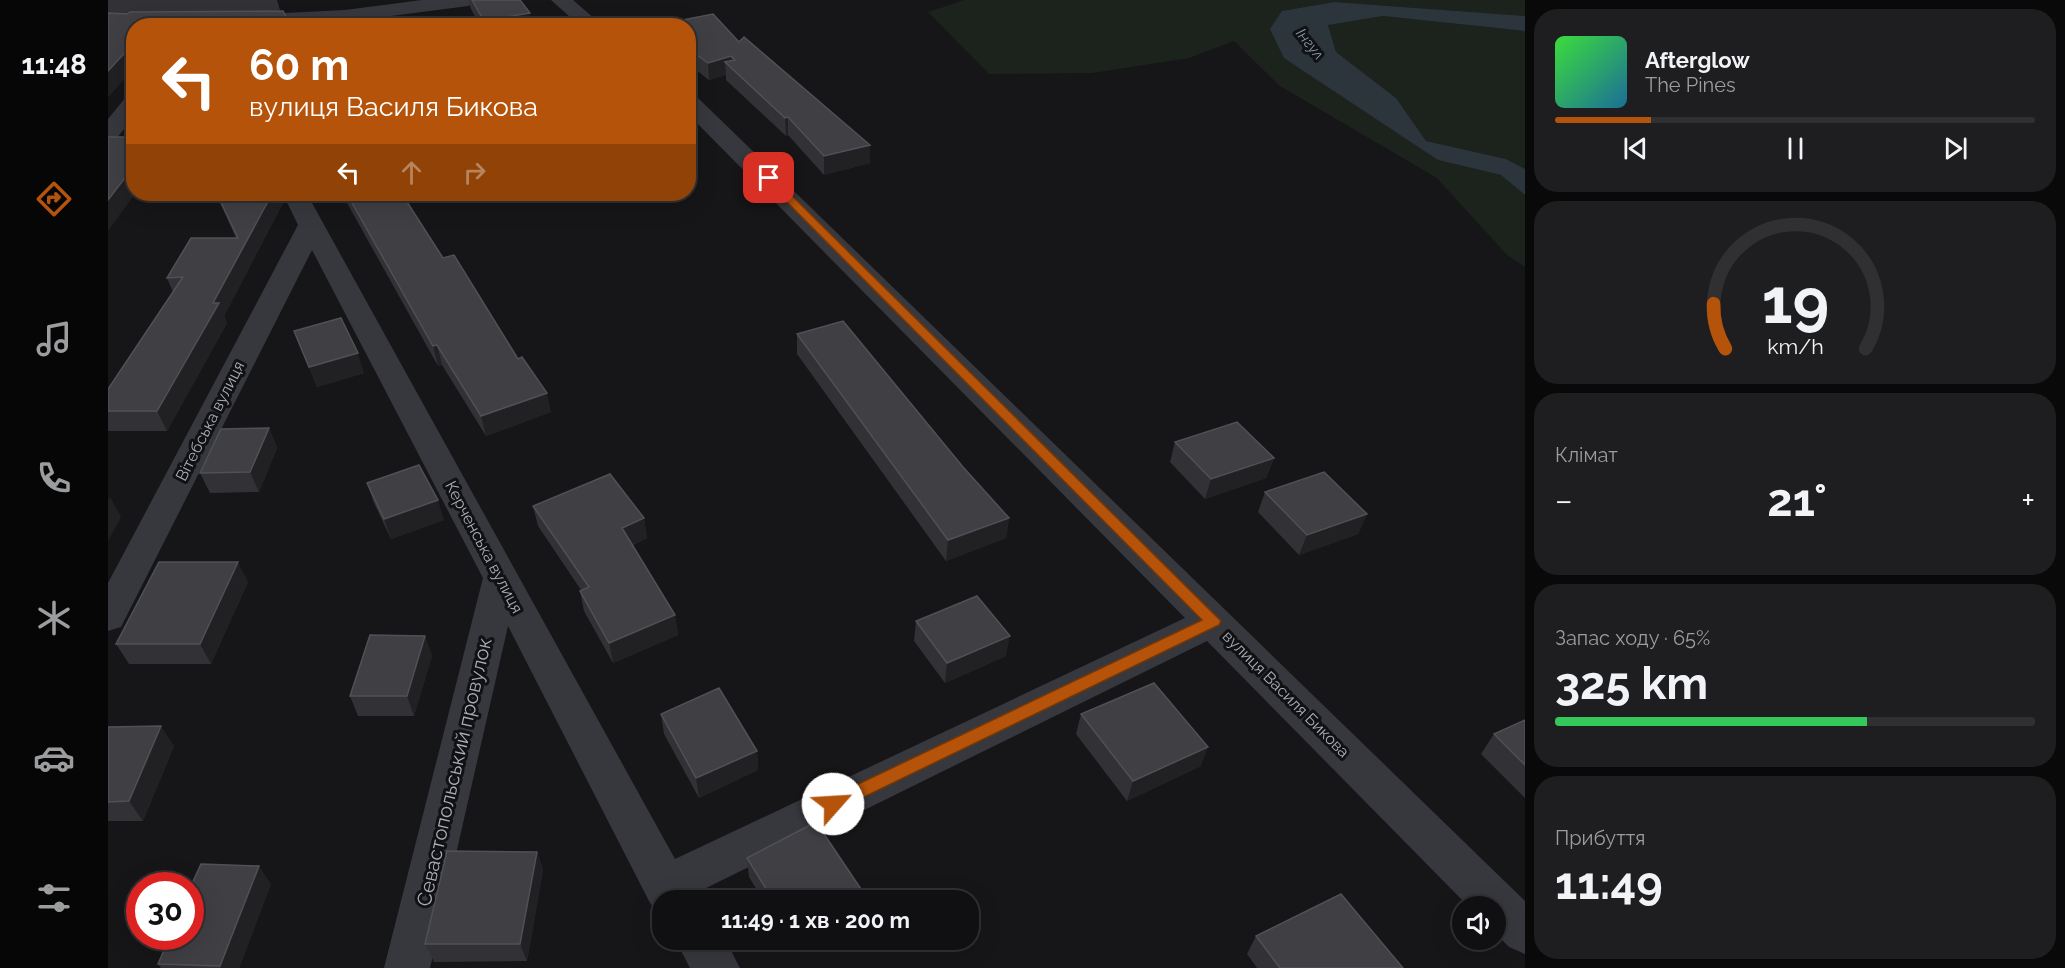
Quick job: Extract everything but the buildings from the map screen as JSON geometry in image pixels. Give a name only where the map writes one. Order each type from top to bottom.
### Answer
[{"type":"street","points":[[291,18],[345,15],[468,0]]},
{"type":"street","points":[[561,0],[583,18]]},
{"type":"street","name":"вулиця Василя Бикова","points":[[696,107],[1525,932]]},
{"type":"street","points":[[108,134],[126,112]]},
{"type":"street","name":"Керченська вулиця","points":[[299,201],[667,890]]},
{"type":"street","name":"Вітебська вулиця","points":[[108,617],[311,225]]},
{"type":"street","name":"Севастопольський провулок","points":[[407,968],[501,577]]},
{"type":"street","points":[[675,890],[1213,621]]},
{"type":"street","points":[[706,950],[717,968]]},
{"type":"shaded area","points":[[965,0],[1525,0],[1525,16],[1334,2],[1282,11],[1438,160],[1501,175],[1525,195],[1525,267],[1507,255],[1437,178],[1280,86],[1234,41],[1189,58],[1092,73],[989,74],[928,12]]},
{"type":"shaded area","points":[[1383,16],[1525,31],[1525,169],[1506,159],[1426,141],[1396,98],[1336,52],[1328,24]]},
{"type":"water","name":"Інгул","points":[[1334,2],[1525,16],[1525,31],[1383,16],[1328,25],[1336,52],[1396,98],[1426,141],[1506,159],[1525,169],[1525,195],[1501,175],[1438,160],[1284,58],[1270,29],[1282,11]]},
{"type":"route","points":[[769,178],[1213,621],[833,804]]}]
